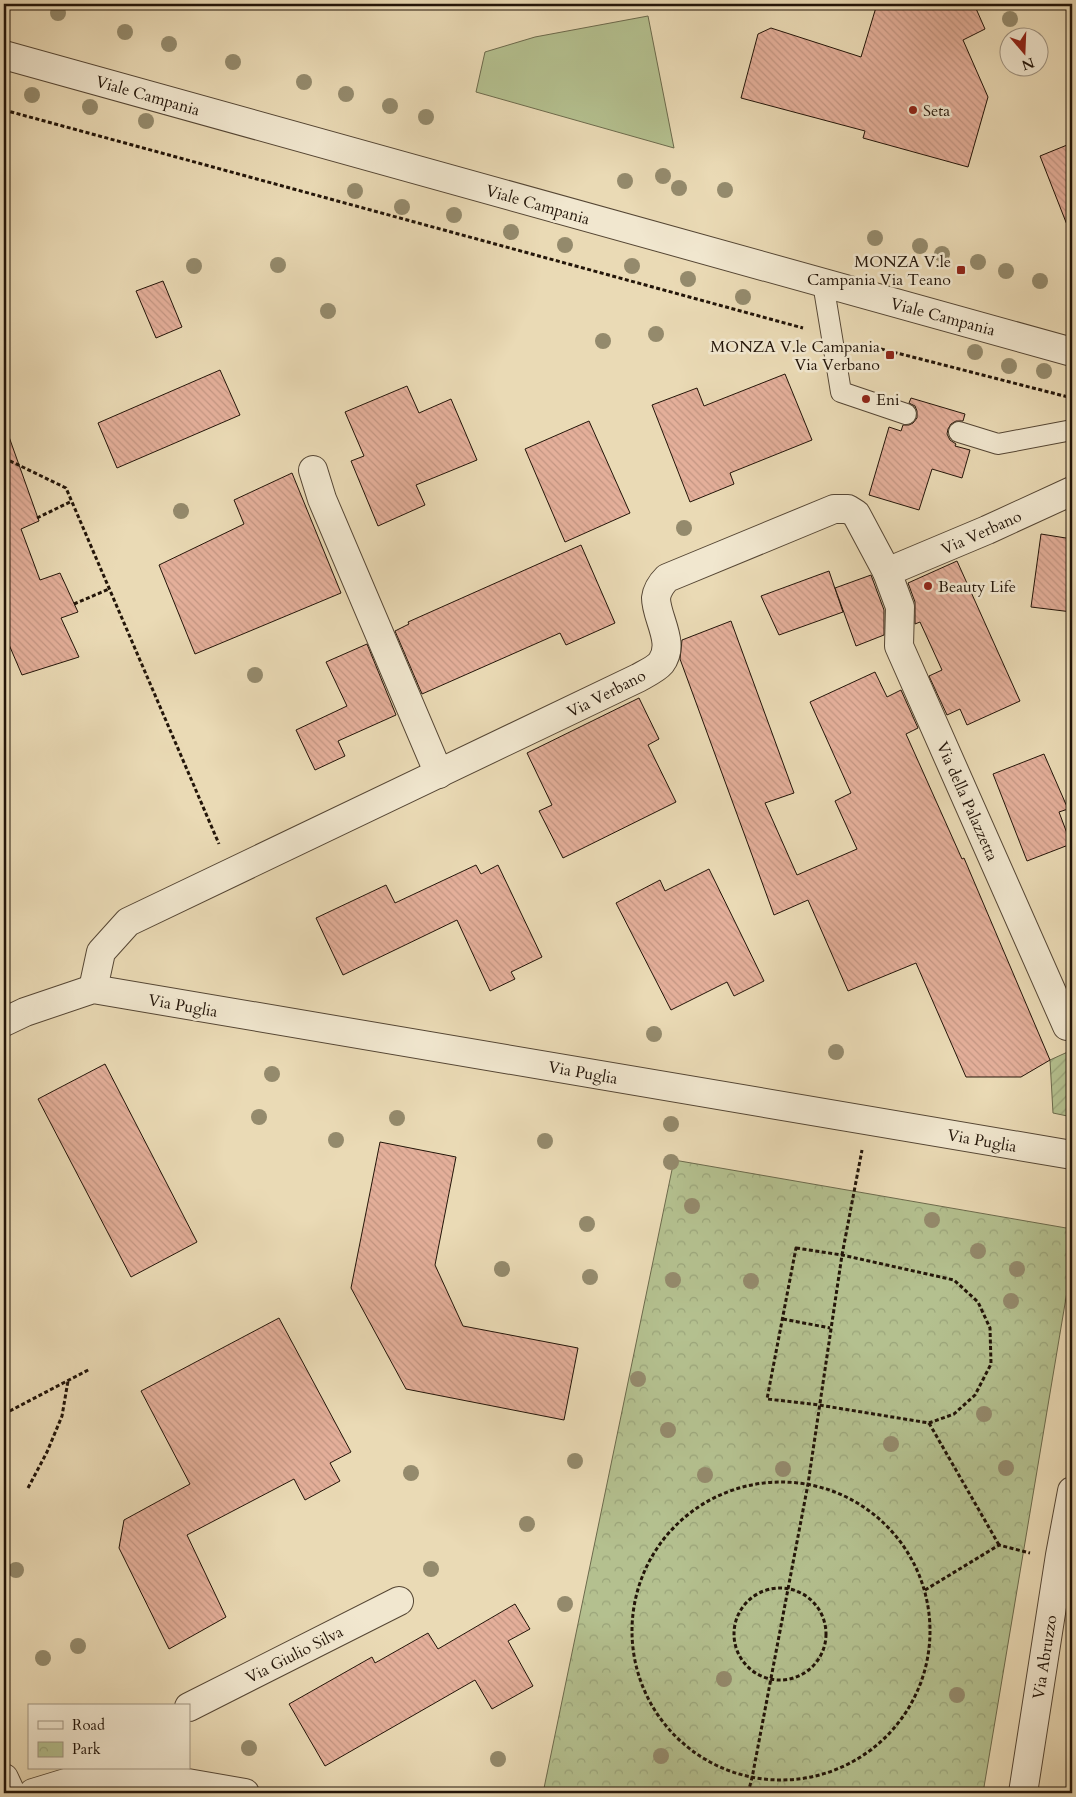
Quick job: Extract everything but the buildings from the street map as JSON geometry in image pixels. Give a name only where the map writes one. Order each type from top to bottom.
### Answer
[{"type":"street","name":"Viale Campania","points":[[4,55],[1072,352]]},
{"type":"street","points":[[313,470],[325,508],[439,774]]},
{"type":"street","name":"Via Verbano","points":[[93,989],[101,952],[128,922],[638,678],[660,663],[666,650],[665,635],[656,598],[660,586],[667,578],[834,509],[848,509],[856,514],[887,572],[987,530],[1072,491]]},
{"type":"street","name":"Via della Palazzetta","points":[[887,572],[900,607],[899,646],[1067,1026]]},
{"type":"street","name":"Via Puglia","points":[[4,1022],[25,1012],[93,989],[1072,1155]]},
{"type":"street","name":"Via Abruzzo","points":[[1023,1793],[1060,1555],[1072,1491]]},
{"type":"street","name":"Via Giulio Silva","points":[[190,1707],[398,1601]]},
{"type":"street","points":[[4,1778],[11,1793]]},
{"type":"street","points":[[33,1793],[69,1782],[114,1778],[153,1778],[245,1793]]},
{"type":"lane","points":[[823,283],[830,336],[841,392],[906,414]]},
{"type":"lane","points":[[960,432],[998,444],[1072,430]]},
{"type":"path","points":[[4,110],[830,336],[1072,398]]},
{"type":"path","points":[[4,458],[66,488],[208,819]]},
{"type":"path","points":[[37,518],[72,501]]},
{"type":"path","points":[[74,604],[109,589]]},
{"type":"path","points":[[748,1793],[808,1484],[842,1255],[868,1120]]},
{"type":"path","points":[[796,1248],[842,1255],[954,1280],[978,1302],[990,1328],[991,1364],[975,1395],[954,1414],[929,1423],[819,1405],[766,1399],[796,1248]]},
{"type":"path","points":[[783,1319],[830,1328]]},
{"type":"path","points":[[4,1414],[90,1369]]},
{"type":"path","points":[[28,1488],[48,1452],[62,1416],[68,1381]]},
{"type":"path","points":[[929,1423],[999,1545],[1024,1552],[1060,1555]]},
{"type":"path","points":[[760,1482],[808,1484],[847,1497],[882,1520],[908,1552],[925,1590],[931,1633],[924,1676],[905,1715],[876,1748],[838,1770],[796,1780],[752,1778],[708,1763],[671,1734],[644,1696],[632,1650],[633,1604],[649,1560],[677,1523],[716,1496],[760,1482]]},
{"type":"path","points":[[925,1590],[999,1545]]},
{"type":"path","points":[[788,1588],[803,1594],[816,1604],[823,1615],[827,1635],[821,1656],[807,1671],[792,1678],[771,1679],[753,1671],[743,1662],[735,1644],[736,1620],[746,1602],[767,1590],[788,1588]]},
{"type":"green space","points":[[648,16],[674,148],[476,92],[485,52],[535,37]]},
{"type":"green space","points":[[1072,1050],[1072,1117],[1053,1113],[1050,1060]]},
{"type":"green space","points":[[674,1160],[1072,1229],[1072,1262],[983,1793],[543,1793]]},
{"type":"place","name":"Seta","points":[[913,110]]},
{"type":"place","name":"MONZA V.le Campania Via Teano","points":[[961,270]]},
{"type":"place","name":"MONZA V.le Campania Via Verbano","points":[[890,355]]},
{"type":"place","name":"Eni","points":[[866,399]]},
{"type":"place","name":"Beauty Life","points":[[928,586]]}]
